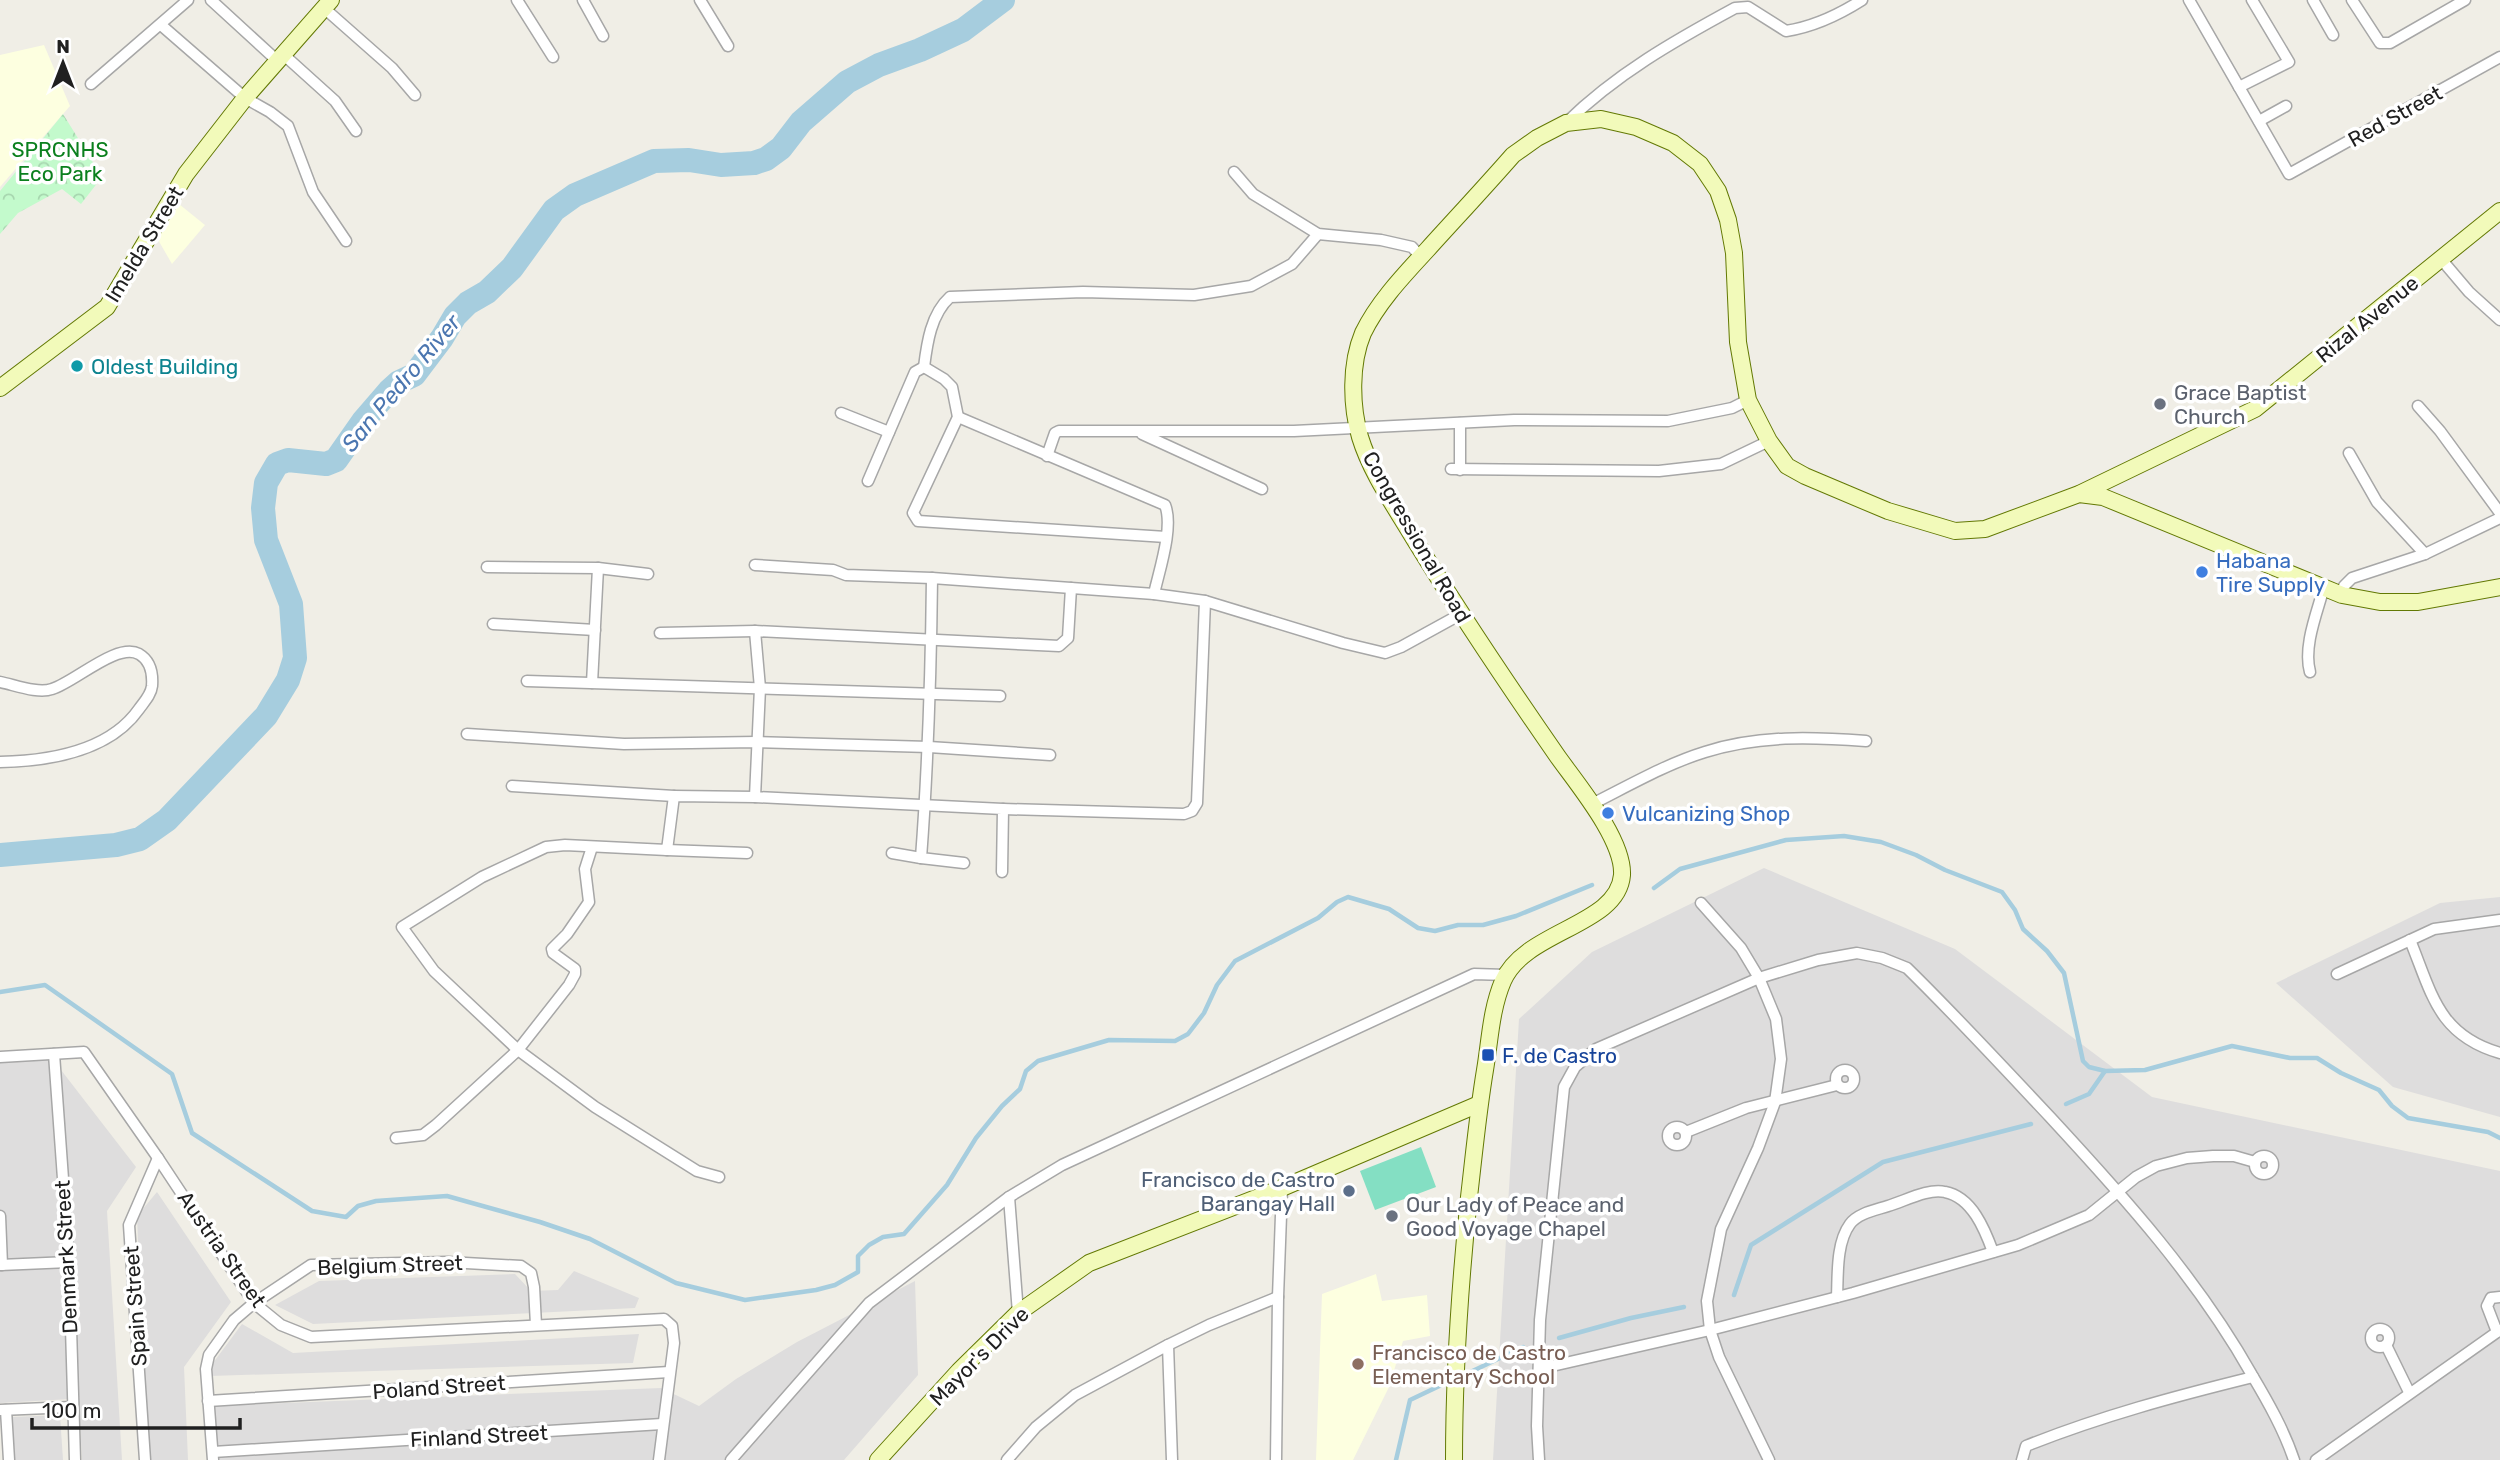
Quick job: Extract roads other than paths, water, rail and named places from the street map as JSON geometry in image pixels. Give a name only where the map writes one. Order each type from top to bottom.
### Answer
[{"type":"main road","name":"Imelda Street","points":[[0,388],[107,307],[186,174],[278,55],[328,4]]},
{"type":"main road","name":"Congressional Road","points":[[1454,1460],[1456,1349],[1461,1274],[1479,1104],[1498,994],[1506,975],[1517,960],[1534,946],[1608,905],[1617,892],[1622,874],[1618,852],[1592,804],[1461,614],[1373,470],[1358,427],[1354,389],[1355,362],[1364,331],[1383,301],[1513,155],[1537,138],[1566,123],[1601,119],[1636,127],[1673,143],[1700,164],[1718,191],[1728,220],[1734,253],[1738,342],[1748,400],[1769,441],[1787,466],[1888,511],[1955,531],[1985,529],[2079,494]]},
{"type":"main road","name":"Rizal Avenue","points":[[2079,494],[2255,409],[2500,211]]},
{"type":"main road","points":[[2123,504],[2122,486],[2127,470]]},
{"type":"main road","points":[[2079,494],[2103,497],[2123,504],[2343,594],[2380,602],[2418,602],[2500,587]]},
{"type":"main road","name":"Mayor's Drive","points":[[878,1460],[959,1371],[1018,1313],[1089,1264],[1282,1188],[1479,1104]]},
{"type":"street","points":[[91,84],[188,0]]},
{"type":"street","points":[[211,0],[335,101],[356,131]]},
{"type":"street","points":[[517,0],[553,57]]},
{"type":"street","points":[[583,0],[603,36]]},
{"type":"street","points":[[700,0],[728,46]]},
{"type":"street","points":[[1566,123],[1588,102],[1659,50],[1735,8],[1748,7],[1786,31],[1801,29],[1862,0]]},
{"type":"street","points":[[2189,0],[2259,121],[2286,106]]},
{"type":"street","points":[[2239,87],[2289,62],[2252,0]]},
{"type":"street","points":[[2313,0],[2333,35]]},
{"type":"street","points":[[2352,0],[2380,43],[2390,43],[2465,0]]},
{"type":"street","points":[[328,4],[415,95]]},
{"type":"street","points":[[161,25],[245,98],[288,126],[313,192],[346,241]]},
{"type":"street","name":"Red Street","points":[[2259,121],[2289,174],[2500,57]]},
{"type":"street","points":[[1234,172],[1253,194],[1318,234],[1391,242],[1412,247],[1421,257]]},
{"type":"street","points":[[868,481],[915,372],[924,367],[933,323],[942,304],[950,297],[1083,292],[1194,295],[1251,286],[1292,264],[1318,234]]},
{"type":"street","points":[[2441,259],[2469,292],[2500,320]]},
{"type":"street","points":[[924,367],[944,379],[951,387],[958,417],[913,513],[918,521],[1166,537]]},
{"type":"street","points":[[1048,456],[1056,432],[1294,431],[1514,420],[1668,421],[1732,408],[1748,400]]},
{"type":"street","points":[[2417,406],[2441,431],[2500,513]]},
{"type":"street","points":[[841,413],[889,432]]},
{"type":"street","points":[[958,417],[1165,505],[1168,513],[1166,537],[1154,594]]},
{"type":"street","points":[[1460,423],[1455,470],[1659,471],[1721,464],[1769,441]]},
{"type":"street","points":[[1137,432],[1262,489]]},
{"type":"street","points":[[2349,453],[2377,502],[2425,554]]},
{"type":"street","points":[[2343,594],[2344,586],[2352,578],[2425,554],[2500,519]]},
{"type":"street","points":[[755,565],[833,570],[846,575],[932,578],[1154,594],[1205,601],[1385,653],[1401,648],[1461,614]]},
{"type":"street","points":[[487,567],[598,568],[648,574]]},
{"type":"street","points":[[592,683],[598,568]]},
{"type":"street","points":[[921,858],[929,747],[932,578]]},
{"type":"street","points":[[2310,672],[2309,647],[2324,587]]},
{"type":"street","points":[[660,633],[755,631],[1059,646],[1068,638],[1071,588]]},
{"type":"street","points":[[512,786],[674,796],[1184,814],[1192,811],[1197,803],[1205,601]]},
{"type":"street","points":[[494,624],[595,630]]},
{"type":"street","points":[[755,631],[760,688],[755,797]]},
{"type":"street","points":[[0,682],[51,690],[83,674],[103,659],[130,651],[139,654],[150,666],[153,675],[151,691],[131,720],[98,745],[34,761],[0,762]]},
{"type":"street","points":[[527,681],[1000,696]]},
{"type":"street","points":[[467,734],[624,744],[757,742],[929,747],[1050,755]]},
{"type":"street","points":[[1592,804],[1706,751],[1773,739],[1804,737],[1866,741]]},
{"type":"street","points":[[667,850],[674,796]]},
{"type":"street","points":[[1002,872],[1003,809]]},
{"type":"street","points":[[719,1177],[697,1171],[595,1107],[518,1049],[434,971],[402,928],[482,877],[546,847],[565,845],[747,853]]},
{"type":"street","points":[[396,1138],[424,1135],[518,1049],[575,974],[575,969],[553,953],[552,948],[567,934],[589,902],[585,869],[592,847]]},
{"type":"street","points":[[892,853],[964,863]]},
{"type":"street","points":[[1701,902],[1741,948],[1759,978],[1776,1019],[1781,1059],[1775,1102],[1758,1148],[1721,1229],[1707,1301],[1710,1330],[1719,1357],[1769,1460]]},
{"type":"street","points":[[2337,974],[2434,929],[2500,920]]},
{"type":"street","points":[[2410,940],[2447,1021],[2463,1038],[2500,1053]]},
{"type":"street","points":[[1539,1460],[1537,1426],[1540,1320],[1564,1087],[1575,1067],[1596,1049],[1759,978],[1818,960],[1857,953],[1882,958],[1907,968],[2119,1192],[2191,1281],[2226,1330],[2287,1440],[2294,1460]]},
{"type":"street","points":[[731,1460],[869,1303],[1009,1197],[1062,1165],[1474,974],[1506,975]]},
{"type":"street","name":"Austria Street","points":[[0,1057],[84,1052],[159,1158],[254,1303],[281,1325],[311,1337],[664,1319],[672,1326],[674,1343],[669,1372]]},
{"type":"street","name":"Denmark Street","points":[[54,1054],[69,1262],[75,1460]]},
{"type":"street","points":[[1686,1132],[1746,1108],[1837,1085]]},
{"type":"street","points":[[1539,1369],[1710,1330],[2018,1245],[2089,1215],[2136,1177],[2156,1166],[2187,1158],[2234,1156],[2255,1162]]},
{"type":"street","name":"Spain Street","points":[[145,1460],[129,1225],[159,1158]]},
{"type":"street","points":[[1276,1460],[1282,1188]]},
{"type":"street","points":[[1837,1297],[1844,1235],[1851,1222],[1862,1215],[1930,1192],[1946,1192],[1966,1203],[1984,1227],[1993,1252]]},
{"type":"street","points":[[1009,1197],[1018,1313]]},
{"type":"street","points":[[0,1216],[1,1265],[69,1262]]},
{"type":"street","name":"Belgium Street","points":[[213,1456],[206,1369],[209,1355],[234,1320],[254,1303],[311,1265],[448,1262],[521,1266],[531,1273],[536,1325]]},
{"type":"street","points":[[1007,1460],[1036,1427],[1075,1395],[1209,1325],[1278,1297]]},
{"type":"street","points":[[2316,1460],[2499,1331],[2487,1306],[2491,1298],[2500,1297]]},
{"type":"street","points":[[1168,1345],[1172,1460]]},
{"type":"street","points":[[2386,1345],[2409,1392]]},
{"type":"street","points":[[659,1460],[669,1372]]},
{"type":"street","name":"Poland Street","points":[[208,1401],[669,1372]]},
{"type":"street","points":[[2022,1460],[2026,1446],[2072,1427],[2144,1404],[2253,1377]]},
{"type":"street","points":[[9,1460],[3,1410],[72,1407]]},
{"type":"street","name":"Finland Street","points":[[213,1456],[662,1424]]},
{"type":"waterway","name":"San Pedro River","points":[[0,855],[116,845],[140,839],[167,820],[266,716],[288,680],[295,658],[291,604],[266,540],[263,508],[266,483],[277,464],[288,460],[326,464],[336,460],[364,420],[389,391],[399,382],[414,375],[455,316],[468,303],[487,292],[512,268],[554,210],[575,195],[654,161],[689,160],[721,165],[754,163],[766,159],[781,148],[801,122],[847,82],[879,65],[963,30],[1003,0]]},
{"type":"waterway","points":[[1654,888],[1680,869],[1786,840],[1844,836],[1881,842],[2002,892],[2015,910],[2023,929],[2047,951],[2064,973],[2083,1061],[2089,1067],[2105,1071],[2145,1070],[2232,1046],[2290,1058],[2317,1058],[2341,1073],[2379,1090],[2392,1106],[2408,1118],[2488,1132],[2500,1138]]},
{"type":"waterway","points":[[0,992],[45,985],[172,1074],[192,1133],[312,1211],[346,1217],[358,1206],[376,1201],[447,1196],[590,1239],[676,1283],[745,1300],[816,1290],[835,1285],[858,1272],[858,1256],[869,1245],[883,1237],[904,1234],[947,1185],[976,1138],[1020,1089],[1026,1071],[1038,1061],[1109,1040],[1175,1041],[1188,1034],[1204,1013],[1217,985],[1235,961],[1318,918],[1337,902],[1348,897],[1389,909],[1418,928],[1435,931],[1458,925],[1483,925],[1516,916],[1592,885]]},
{"type":"waterway","points":[[2066,1104],[2089,1094],[2105,1071]]},
{"type":"waterway","points":[[1734,1295],[1751,1245],[1883,1162],[2031,1124]]},
{"type":"waterway","points":[[1559,1338],[1684,1307]]},
{"type":"waterway","points":[[1460,1377],[1523,1347]]},
{"type":"waterway","points":[[1396,1460],[1410,1400],[1452,1380]]},
{"type":"place","name":"Oldest Building","points":[[77,366]]},
{"type":"place","name":"Grace Baptist Church","points":[[2160,404]]},
{"type":"place","name":"Habana Tire Supply","points":[[2202,572]]},
{"type":"place","name":"Vulcanizing Shop","points":[[1608,813]]},
{"type":"place","name":"F. de Castro","points":[[1488,1055]]},
{"type":"place","name":"Francisco de Castro Barangay Hall","points":[[1349,1191]]},
{"type":"place","name":"Our Lady of Peace and Good Voyage Chapel","points":[[1392,1216]]},
{"type":"place","name":"Francisco de Castro Elementary School","points":[[1358,1364]]},
{"type":"park label","name":"SPRCNHS Eco Park","points":[[60,161]]}]
